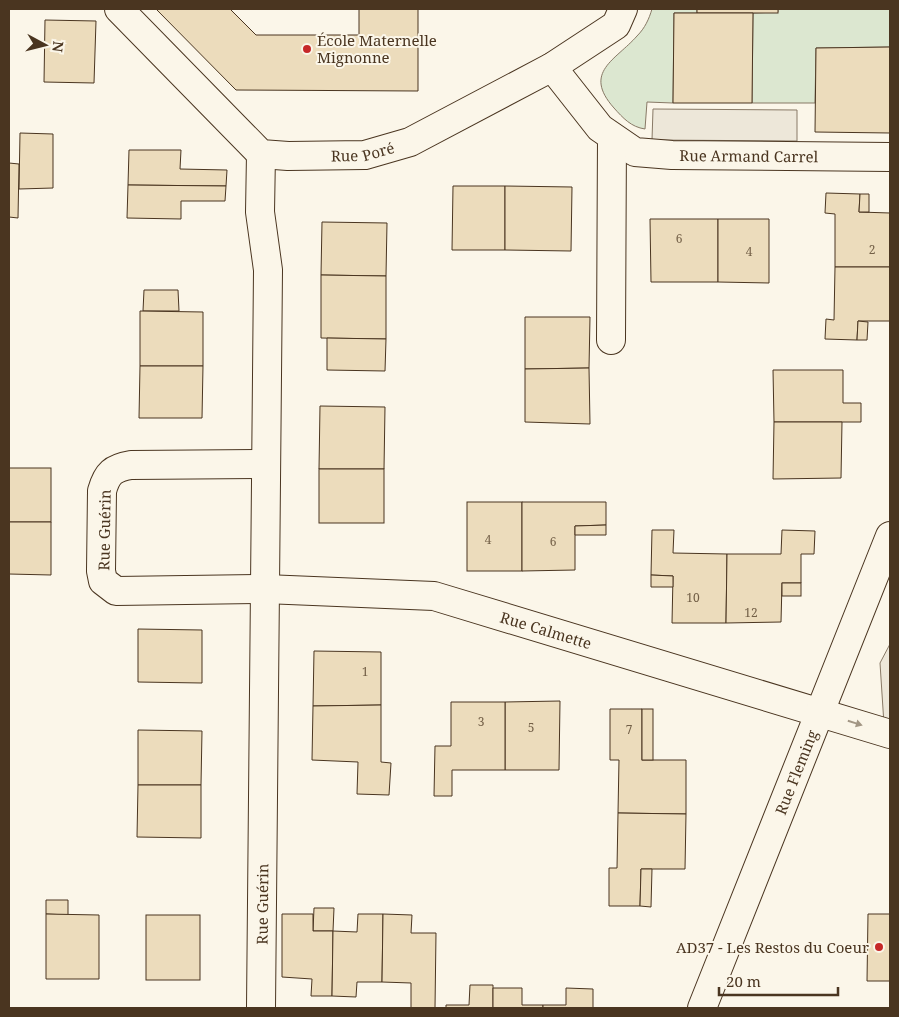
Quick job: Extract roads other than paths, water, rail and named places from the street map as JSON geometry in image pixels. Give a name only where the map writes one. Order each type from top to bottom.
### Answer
[{"type":"street","points":[[119,9],[261,154]]},
{"type":"street","name":"Rue Poré","points":[[261,154],[288,156],[365,155],[410,142],[552,67],[616,25],[623,9]]},
{"type":"street","name":"Rue Armand Carrel","points":[[552,67],[600,128],[635,152],[672,156],[890,158]]},
{"type":"street","points":[[611,340],[612,137]]},
{"type":"street","name":"Rue Guérin","points":[[261,154],[260,212],[268,270],[261,1008]]},
{"type":"street","name":"Rue Guérin","points":[[264,590],[116,591],[104,580],[101,571],[102,491],[109,474],[119,467],[131,465],[266,464]]},
{"type":"street","name":"Rue Fleming","points":[[702,1008],[890,536]]},
{"type":"street","name":"Rue Calmette","points":[[264,590],[434,596],[890,734]]},
{"type":"place","name":"École Maternelle Mignonne","points":[[307,49]]},
{"type":"place","name":"AD37 - Les Restos du Coeur","points":[[879,947]]}]
